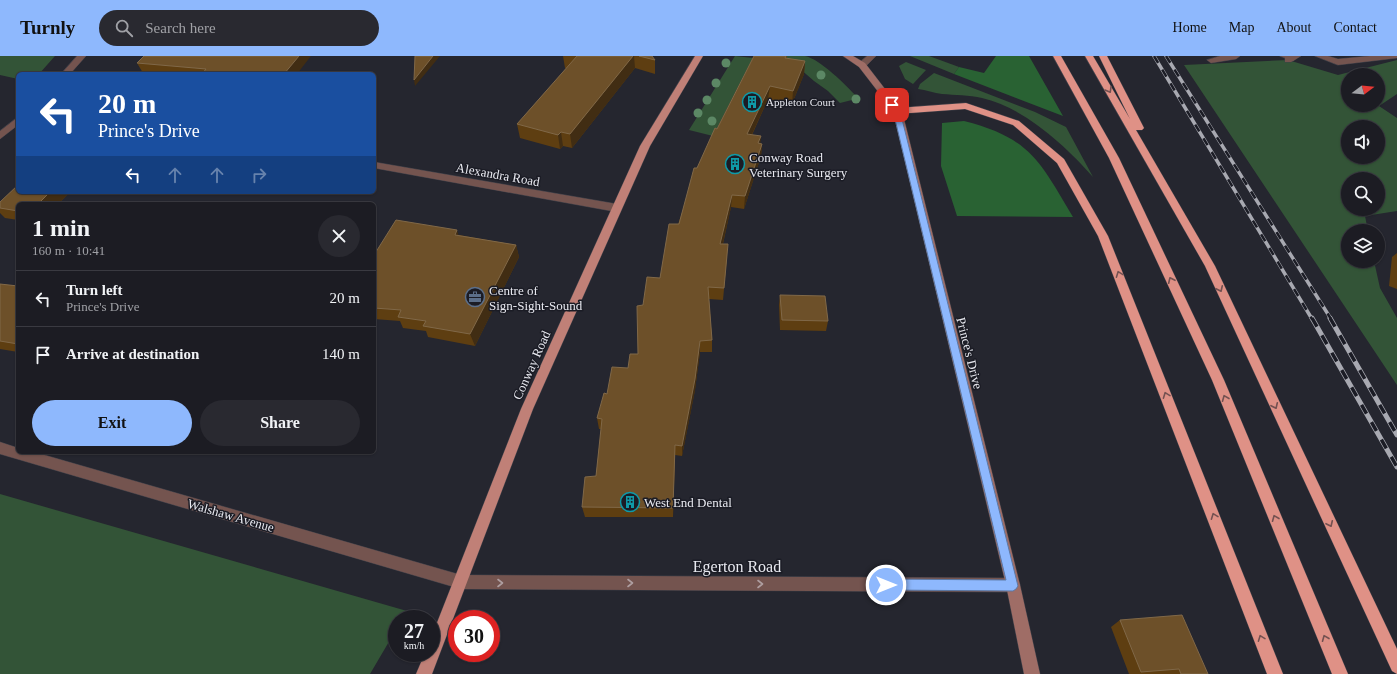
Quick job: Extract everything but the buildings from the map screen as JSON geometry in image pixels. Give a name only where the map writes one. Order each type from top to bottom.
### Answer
[{"type":"highway","points":[[1057,56],[1114,158],[1218,380],[1340,674]]},
{"type":"highway","points":[[1089,56],[1210,266]]},
{"type":"highway","points":[[1103,56],[1210,266],[1397,666]]},
{"type":"highway","points":[[897,111],[966,106],[1016,123],[1061,161],[1103,236],[1275,674]]},
{"type":"main road","name":"Conway Road","points":[[424,674],[527,409],[645,146],[673,97],[699,56]]},
{"type":"main road","name":"Prince's Drive","points":[[847,56],[862,65],[897,111],[1013,586],[1032,674]]},
{"type":"street","points":[[67,72],[82,56]]},
{"type":"street","points":[[862,65],[872,56]]},
{"type":"street","points":[[1211,60],[1236,56]]},
{"type":"street","points":[[1319,56],[1338,62],[1394,56]]},
{"type":"street","points":[[0,136],[16,122]]},
{"type":"street","name":"Alexandra Road","points":[[376,165],[617,208]]},
{"type":"street","name":"Walshaw Avenue","points":[[0,448],[16,452]]},
{"type":"street","name":"Walshaw Avenue","points":[[24,454],[461,582]]},
{"type":"street","name":"Egerton Road","points":[[461,582],[1013,586]]},
{"type":"green space","points":[[0,56],[55,56],[41,72],[16,72],[16,79],[0,75]]},
{"type":"green space","points":[[735,56],[753,58],[713,136],[689,130]]},
{"type":"green space","points":[[770,56],[805,56],[811,58],[825,67],[857,97],[856,99],[840,103],[828,91],[799,68]]},
{"type":"green space","points":[[910,56],[929,56],[959,67],[954,74]]},
{"type":"green space","points":[[996,56],[1029,56],[1063,116],[954,74],[959,67],[984,73]]},
{"type":"green space","points":[[1288,60],[1338,75],[1341,74],[1341,112],[1385,112],[1385,110],[1397,118],[1397,211],[1385,213],[1385,172],[1341,172],[1341,216],[1365,216],[1367,224],[1341,224],[1341,268],[1376,268],[1380,288],[1397,318],[1397,385],[1184,65]]},
{"type":"green space","points":[[1397,60],[1397,94],[1385,102],[1385,68],[1366,68]]},
{"type":"green space","points":[[906,62],[926,70],[913,84],[905,79],[899,66]]},
{"type":"green space","points":[[934,73],[1035,112],[1066,127],[1093,177],[1070,153],[1043,129],[1013,110],[982,98],[942,94],[918,89],[920,84]]},
{"type":"green space","points":[[964,121],[1005,135],[1019,144],[1042,167],[1073,217],[957,216],[941,166],[942,123]]},
{"type":"green space","points":[[0,494],[404,610],[388,610],[388,643],[370,674],[0,674]]},
{"type":"railway","points":[[1154,56],[1312,319]]},
{"type":"railway","points":[[1166,56],[1331,319]]},
{"type":"railway","points":[[1312,318],[1397,467]]},
{"type":"railway","points":[[1330,318],[1397,435]]},
{"type":"place","name":"Appleton Court","points":[[752,102]]},
{"type":"place","name":"Conway Road Veterinary Surgery","points":[[735,164]]},
{"type":"place","name":"Centre of Sign-Sight-Sound","points":[[475,297]]},
{"type":"place","name":"West End Dental","points":[[630,502]]},
{"type":"route","points":[[886,585],[1013,586],[897,111],[892,105]]}]
